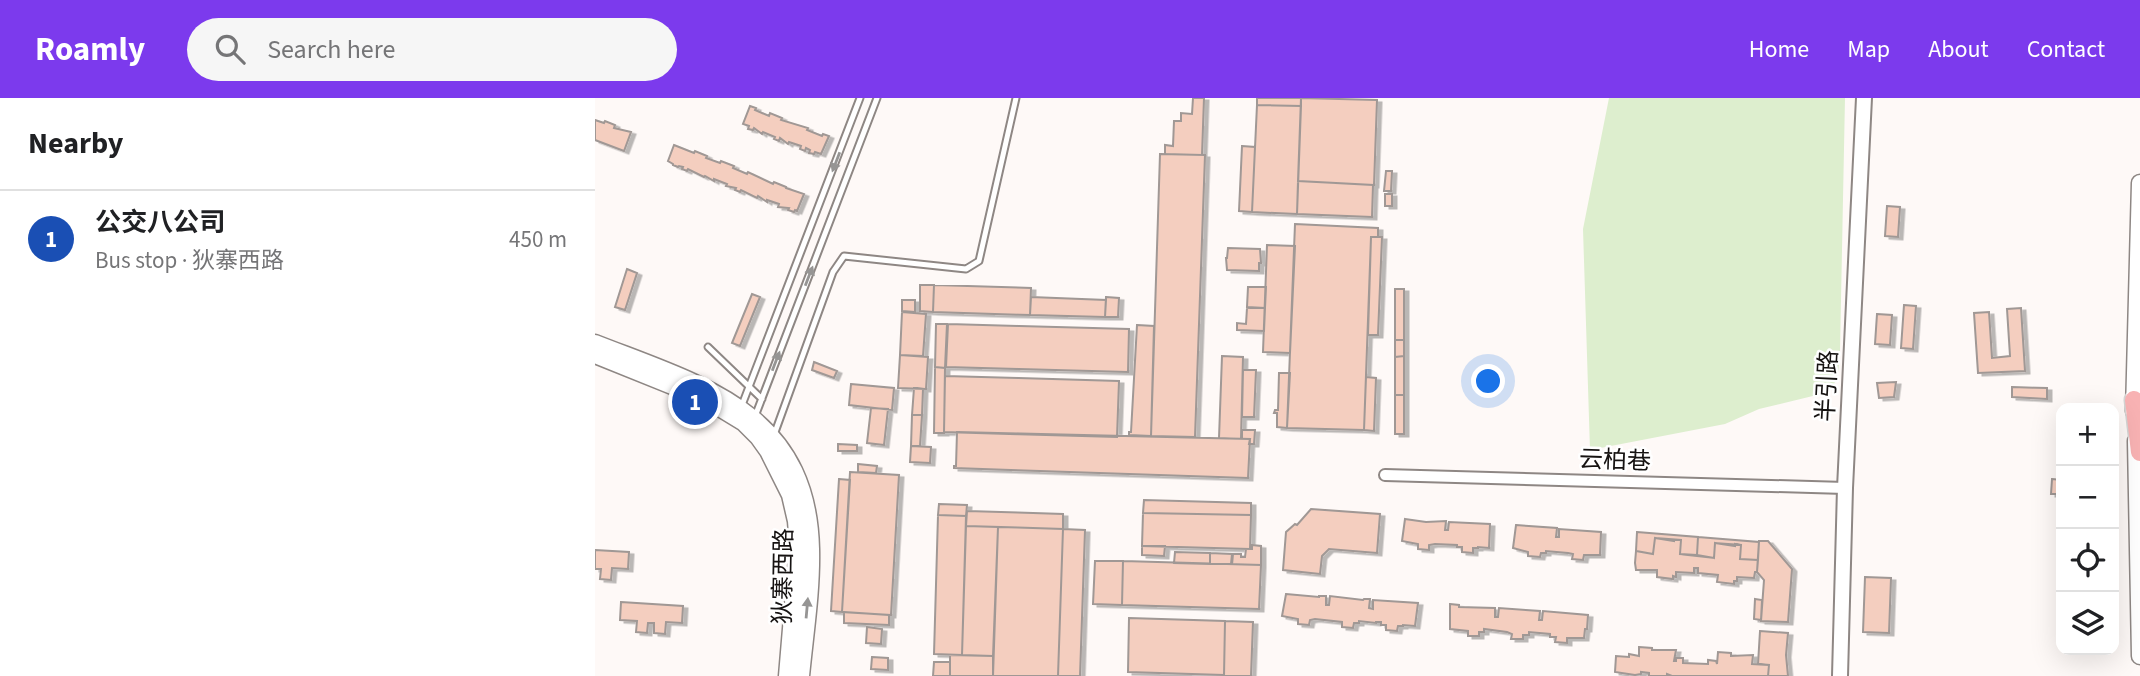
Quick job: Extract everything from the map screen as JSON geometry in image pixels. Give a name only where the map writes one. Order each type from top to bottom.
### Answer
[{"type":"highway","points":[[2134,400],[2140,452]]},
{"type":"main road","points":[[2140,183],[2134,400],[2140,656]]},
{"type":"main road","name":"狄寨西路","points":[[595,343],[657,367],[729,400],[752,424],[764,427],[790,495],[796,521],[798,546],[787,676]]},
{"type":"main road","name":"狄寨西路","points":[[595,355],[739,413]]},
{"type":"main road","name":"狄寨西路","points":[[770,444],[787,457],[797,475],[809,525],[811,548],[801,676]]},
{"type":"street","name":"半引路","points":[[1840,676],[1845,488],[1864,98]]},
{"type":"street","name":"云柏巷","points":[[1385,475],[1845,488]]},
{"type":"lane","points":[[739,413],[860,98]]},
{"type":"lane","points":[[752,424],[877,98]]},
{"type":"lane","points":[[770,444],[833,272],[844,257],[966,269],[978,261],[1016,98]]},
{"type":"lane","points":[[708,347],[762,399]]},
{"type":"green space","points":[[1609,98],[1845,98],[1840,351],[1838,374],[1833,387],[1821,394],[1759,409],[1725,424],[1590,450],[1583,229]]},
{"type":"building","points":[[1193,98],[1204,98],[1202,155],[1165,154],[1165,145],[1173,146],[1174,121],[1181,121],[1181,113],[1192,114]]},
{"type":"building","points":[[1257,98],[1301,98],[1301,106],[1257,105]]},
{"type":"building","points":[[1301,98],[1377,100],[1374,185],[1298,181]]},
{"type":"building","points":[[1257,105],[1301,106],[1297,214],[1252,212]]},
{"type":"building","points":[[750,106],[769,116],[770,113],[822,136],[829,136],[821,154],[809,153],[810,150],[806,148],[805,151],[800,149],[801,146],[789,142],[788,144],[780,138],[779,141],[754,128],[748,129],[749,126],[743,124]]},
{"type":"building","points":[[595,120],[605,121],[615,125],[614,128],[631,132],[624,151],[595,140]]},
{"type":"building","points":[[674,145],[804,194],[797,211],[778,207],[779,204],[767,202],[758,196],[757,198],[741,190],[740,192],[735,190],[736,188],[726,186],[727,184],[673,165],[668,161]]},
{"type":"building","points":[[1242,146],[1255,147],[1252,212],[1239,211]]},
{"type":"building","points":[[1160,154],[1205,155],[1195,437],[1151,436]]},
{"type":"building","points":[[1386,171],[1392,171],[1391,191],[1384,191]]},
{"type":"building","points":[[1298,181],[1373,185],[1372,217],[1297,214]]},
{"type":"building","points":[[1385,194],[1392,194],[1392,206],[1385,206]]},
{"type":"building","points":[[1887,206],[1900,207],[1898,237],[1885,236]]},
{"type":"building","points":[[1295,224],[1378,228],[1378,237],[1371,237],[1364,430],[1287,428]]},
{"type":"building","points":[[1371,237],[1382,237],[1378,335],[1368,335]]},
{"type":"building","points":[[1267,245],[1295,246],[1290,353],[1263,352]]},
{"type":"building","points":[[1228,248],[1260,249],[1259,271],[1227,270]]},
{"type":"building","points":[[627,269],[637,273],[625,310],[615,307]]},
{"type":"building","points":[[920,285],[934,285],[933,312],[920,311]]},
{"type":"building","points":[[934,285],[1031,288],[1030,315],[933,312]]},
{"type":"building","points":[[1248,287],[1266,287],[1265,308],[1247,307]]},
{"type":"building","points":[[1395,289],[1404,289],[1404,340],[1395,340]]},
{"type":"building","points":[[752,294],[760,297],[740,346],[732,343]]},
{"type":"building","points":[[1031,297],[1106,300],[1105,317],[1030,315]]},
{"type":"building","points":[[1106,297],[1119,298],[1118,317],[1105,317]]},
{"type":"building","points":[[902,300],[915,300],[915,312],[902,311]]},
{"type":"building","points":[[1904,305],[1916,306],[1913,349],[1901,348]]},
{"type":"building","points":[[1247,308],[1265,308],[1264,331],[1237,330],[1237,323],[1246,324]]},
{"type":"building","points":[[2021,308],[2025,371],[1978,373],[1974,313],[1989,312],[1992,358],[2010,356],[2007,309]]},
{"type":"building","points":[[902,312],[926,314],[923,356],[900,355]]},
{"type":"building","points":[[1877,314],[1892,315],[1890,345],[1875,344]]},
{"type":"building","points":[[936,324],[947,324],[945,368],[935,367]]},
{"type":"building","points":[[948,324],[1129,329],[1128,372],[946,367]]},
{"type":"building","points":[[1137,325],[1154,326],[1151,436],[1129,435]]},
{"type":"building","points":[[1395,340],[1404,340],[1404,356],[1395,357]]},
{"type":"building","points":[[900,355],[928,357],[926,389],[898,388]]},
{"type":"building","points":[[1222,356],[1243,357],[1241,439],[1219,438]]},
{"type":"building","points":[[1404,356],[1404,395],[1395,395],[1395,357]]},
{"type":"building","points":[[814,362],[837,371],[834,378],[812,370]]},
{"type":"building","points":[[935,367],[945,368],[944,433],[934,433]]},
{"type":"building","points":[[1243,370],[1256,370],[1254,417],[1242,417]]},
{"type":"building","points":[[1279,373],[1290,373],[1287,428],[1277,427],[1277,413],[1274,413],[1278,410]]},
{"type":"building","points":[[945,376],[1119,381],[1117,437],[944,432]]},
{"type":"building","points":[[1366,377],[1376,378],[1374,431],[1364,430]]},
{"type":"building","points":[[1896,382],[1894,397],[1879,398],[1877,383]]},
{"type":"building","points":[[851,384],[894,388],[892,410],[849,405]]},
{"type":"building","points":[[2012,387],[2047,388],[2047,399],[2012,397]]},
{"type":"building","points":[[914,388],[923,389],[922,415],[912,415]]},
{"type":"building","points":[[1395,395],[1404,395],[1404,434],[1395,434]]},
{"type":"building","points":[[871,408],[888,409],[884,445],[867,443]]},
{"type":"building","points":[[912,415],[922,415],[920,446],[911,446]]},
{"type":"building","points":[[1242,430],[1255,430],[1254,444],[1249,444],[1250,439],[1242,439]]},
{"type":"building","points":[[957,432],[1250,439],[1248,478],[954,468]]},
{"type":"building","points":[[838,444],[857,445],[857,451],[838,451]]},
{"type":"building","points":[[911,446],[931,447],[930,463],[910,462]]},
{"type":"building","points":[[858,464],[877,466],[876,473],[858,472]]},
{"type":"building","points":[[850,472],[899,475],[891,615],[842,612]]},
{"type":"building","points":[[839,479],[850,480],[842,612],[831,611]]},
{"type":"building","points":[[2052,479],[2056,479],[2056,494],[2051,494]]},
{"type":"building","points":[[1144,500],[1251,503],[1251,515],[1143,513]]},
{"type":"building","points":[[939,504],[967,505],[966,516],[938,515]]},
{"type":"building","points":[[1311,509],[1380,514],[1377,553],[1329,549],[1322,556],[1320,574],[1283,570],[1286,532],[1297,525]]},
{"type":"building","points":[[967,511],[1063,514],[1063,529],[966,526]]},
{"type":"building","points":[[1143,513],[1251,515],[1250,549],[1142,546]]},
{"type":"building","points":[[938,515],[966,516],[962,655],[934,654]]},
{"type":"building","points":[[1405,519],[1446,521],[1445,530],[1448,530],[1449,522],[1490,524],[1489,548],[1473,548],[1473,553],[1462,552],[1462,547],[1457,545],[1435,544],[1429,545],[1429,550],[1418,549],[1418,544],[1402,541]]},
{"type":"building","points":[[1516,525],[1557,528],[1556,537],[1559,537],[1559,529],[1601,532],[1600,555],[1584,555],[1583,560],[1572,559],[1573,554],[1546,551],[1541,553],[1540,557],[1528,556],[1528,552],[1513,548]]},
{"type":"building","points":[[966,526],[998,527],[993,656],[962,655]]},
{"type":"building","points":[[998,527],[1063,529],[1058,676],[993,676]]},
{"type":"building","points":[[1063,529],[1085,530],[1080,676],[1058,676]]},
{"type":"building","points":[[1637,532],[1698,537],[1697,555],[1680,554],[1681,540],[1655,538],[1653,554],[1636,551]]},
{"type":"building","points":[[1698,537],[1759,542],[1758,560],[1740,559],[1741,545],[1735,544],[1715,543],[1714,558],[1697,555]]},
{"type":"building","points":[[1655,538],[1681,540],[1680,554],[1714,558],[1715,543],[1741,545],[1740,559],[1758,560],[1757,572],[1754,578],[1737,577],[1734,584],[1717,582],[1718,575],[1698,573],[1698,568],[1694,568],[1694,573],[1676,572],[1673,579],[1657,577],[1657,570],[1636,570],[1636,551],[1653,554]]},
{"type":"building","points":[[1759,541],[1768,541],[1792,569],[1788,622],[1761,621],[1764,580],[1757,572]]},
{"type":"building","points":[[1252,545],[1261,546],[1261,565],[1232,565],[1233,554],[1245,557],[1246,549],[1252,549]]},
{"type":"building","points":[[1142,546],[1165,546],[1164,556],[1142,555]]},
{"type":"building","points":[[595,550],[629,552],[628,569],[612,568],[611,580],[600,579],[601,569],[595,569]]},
{"type":"building","points":[[1175,552],[1210,553],[1210,564],[1174,563]]},
{"type":"building","points":[[1210,553],[1232,554],[1231,564],[1210,564]]},
{"type":"building","points":[[1095,561],[1123,561],[1122,605],[1093,604]]},
{"type":"building","points":[[1123,561],[1261,565],[1259,609],[1122,605]]},
{"type":"building","points":[[1865,577],[1891,578],[1889,633],[1863,632]]},
{"type":"building","points":[[1286,594],[1326,596],[1326,605],[1329,605],[1330,596],[1370,599],[1369,608],[1373,609],[1373,600],[1418,603],[1415,626],[1398,626],[1397,631],[1386,630],[1386,625],[1381,625],[1381,622],[1359,621],[1354,623],[1353,628],[1342,627],[1342,622],[1315,619],[1310,620],[1309,625],[1298,624],[1298,619],[1282,616]]},
{"type":"building","points":[[1755,599],[1762,600],[1761,620],[1754,619]]},
{"type":"building","points":[[621,602],[683,606],[682,623],[666,622],[665,634],[654,633],[654,623],[648,623],[647,633],[636,632],[637,621],[620,620]]},
{"type":"building","points":[[1450,604],[1459,607],[1495,608],[1495,617],[1498,617],[1499,608],[1540,611],[1539,620],[1542,620],[1543,611],[1588,615],[1587,629],[1584,638],[1567,638],[1567,643],[1555,642],[1556,637],[1550,637],[1550,634],[1529,632],[1529,635],[1523,635],[1523,639],[1511,639],[1512,634],[1507,632],[1484,629],[1484,632],[1479,632],[1479,636],[1468,636],[1468,631],[1450,629]]},
{"type":"building","points":[[844,612],[889,615],[889,625],[844,623]]},
{"type":"building","points":[[1129,618],[1225,621],[1224,675],[1128,672]]},
{"type":"building","points":[[1225,621],[1253,622],[1251,676],[1224,676]]},
{"type":"building","points":[[867,627],[882,629],[881,644],[866,643]]},
{"type":"building","points":[[1760,631],[1788,633],[1788,676],[1768,676],[1769,665],[1758,664]]},
{"type":"building","points":[[1639,647],[1676,650],[1674,661],[1676,658],[1683,658],[1683,663],[1708,664],[1708,660],[1716,661],[1717,664],[1718,652],[1731,653],[1731,656],[1753,655],[1752,664],[1769,665],[1768,676],[1649,676],[1649,673],[1641,672],[1635,675],[1615,672],[1616,656],[1639,656]]},
{"type":"building","points":[[950,655],[993,656],[993,676],[950,676]]},
{"type":"building","points":[[872,657],[888,658],[888,670],[871,669]]},
{"type":"building","points":[[934,662],[950,662],[950,676],[933,676]]},
{"type":"place","name":"公交八公司","points":[[695,402]]}]
